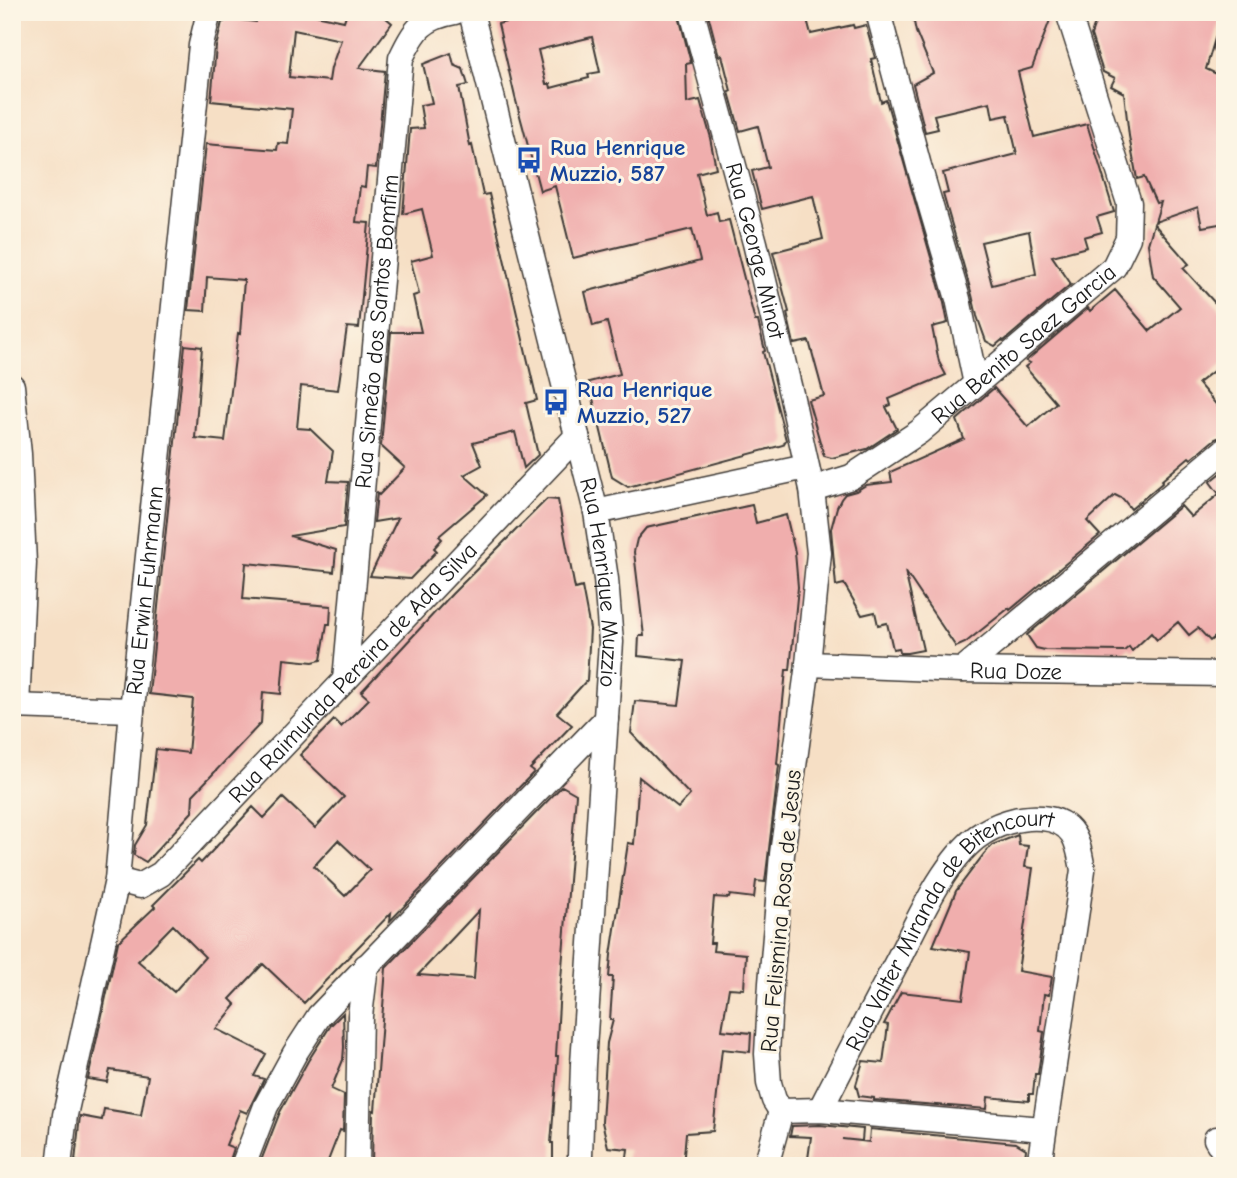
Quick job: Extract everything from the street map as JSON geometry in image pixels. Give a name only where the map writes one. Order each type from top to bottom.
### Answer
[{"type":"street","name":"Rua Erwin Fuhrmann","points":[[59,1166],[65,1115],[117,880],[201,45],[209,12]]},
{"type":"street","name":"Rua Simeão dos Santos Bomfim","points":[[345,680],[401,58],[413,34],[435,16],[455,12]]},
{"type":"street","name":"Rua Henrique Muzzio","points":[[471,12],[596,512],[606,579],[611,642],[583,1064],[581,1166]]},
{"type":"street","name":"Rua George Minot","points":[[692,12],[755,243],[809,478]]},
{"type":"street","points":[[877,12],[958,299],[976,384]]},
{"type":"street","name":"Rua Benito Saez Garcia","points":[[596,512],[809,478],[851,477],[919,432],[1114,267],[1128,238],[1129,204],[1068,12]]},
{"type":"street","points":[[12,386],[19,454],[24,563],[14,706],[132,710]]},
{"type":"street","name":"Rua Raimunda Pereira de Ada Silva","points":[[117,880],[140,886],[161,874],[577,436]]},
{"type":"street","points":[[962,670],[1225,450]]},
{"type":"street","name":"Rua Felismina Rosa de Jesus","points":[[781,1111],[774,1100],[769,1083],[766,1054],[782,854],[808,664],[819,553],[809,478]]},
{"type":"street","name":"Rua Doze","points":[[808,664],[962,670],[1225,674]]},
{"type":"street","points":[[243,1166],[266,1106],[319,1016],[606,719]]},
{"type":"street","name":"Rua Valter Miranda de Bitencourt","points":[[820,1110],[930,898],[956,857],[977,837],[1006,822],[1034,818],[1054,819],[1067,825],[1078,842],[1083,870],[1039,1166]]},
{"type":"street","points":[[357,1166],[360,1016],[366,966]]},
{"type":"street","points":[[766,1166],[781,1111],[820,1110],[1043,1129]]},
{"type":"building","points":[[252,12],[302,12],[344,21],[347,12],[379,12],[392,23],[359,68],[385,71],[376,168],[367,167],[365,187],[360,186],[356,222],[369,223],[359,328],[347,327],[338,390],[301,386],[297,428],[310,429],[333,451],[328,481],[348,482],[344,527],[290,536],[336,550],[334,572],[246,563],[243,599],[331,606],[330,624],[327,624],[321,660],[313,662],[284,659],[281,694],[263,692],[261,723],[193,795],[192,812],[146,862],[134,855],[135,845],[147,825],[156,749],[188,753],[193,699],[149,694],[185,345],[202,347],[195,438],[225,441],[238,333],[240,334],[244,280],[207,277],[205,311],[188,310],[206,144],[277,150],[278,143],[288,144],[292,109],[211,101],[216,47],[224,18],[257,22],[251,21]],"holes":[[[294,30],[341,40],[329,81],[289,77]]]},
{"type":"building","points":[[546,12],[678,12],[691,63],[686,64],[687,103],[700,100],[716,168],[697,173],[707,215],[717,212],[719,222],[729,220],[755,321],[758,321],[765,351],[763,352],[786,440],[783,445],[628,487],[612,477],[589,382],[620,374],[607,322],[593,326],[585,292],[700,261],[692,229],[573,258],[555,186],[540,191],[498,24]],"holes":[[[592,37],[600,72],[588,74],[589,78],[551,88],[550,84],[546,84],[538,50]]]},
{"type":"building","points":[[805,12],[811,34],[866,25],[875,58],[871,59],[881,102],[886,100],[948,323],[932,327],[939,362],[946,375],[889,399],[891,405],[886,407],[897,429],[867,449],[832,458],[824,456],[808,400],[824,396],[809,341],[794,344],[787,313],[789,312],[773,252],[823,239],[813,196],[762,209],[752,171],[768,167],[758,126],[740,131],[722,55],[719,56],[708,14]]},
{"type":"building","points":[[912,12],[1053,12],[1032,68],[1018,72],[1034,137],[1087,124],[1114,212],[1097,217],[1102,232],[1084,237],[1087,247],[1052,256],[1071,284],[995,346],[986,341],[977,316],[943,194],[948,193],[943,173],[1017,154],[1008,115],[993,118],[990,102],[934,115],[938,129],[925,132],[913,84],[933,73],[916,32]],"holes":[[[1029,231],[1036,274],[992,285],[981,242]]]},
{"type":"building","points":[[1099,12],[1220,12],[1219,25],[1206,69],[1225,78],[1225,223],[1202,227],[1198,207],[1155,222],[1161,202],[1156,203],[1144,177],[1137,179],[1124,93],[1111,86],[1115,78],[1103,72],[1091,35]]},
{"type":"building","points":[[451,53],[454,65],[463,69],[468,85],[459,87],[470,146],[472,145],[483,195],[489,194],[537,400],[526,403],[538,455],[524,468],[515,432],[473,443],[482,465],[464,475],[487,495],[439,536],[442,539],[434,548],[437,551],[410,579],[370,576],[398,518],[374,522],[377,493],[379,495],[405,468],[381,446],[391,332],[421,332],[413,296],[419,294],[411,261],[433,255],[422,209],[403,214],[410,129],[424,128],[420,105],[432,103],[423,64]]},
{"type":"building","points":[[1154,224],[1189,264],[1183,268],[1225,314],[1225,362],[1198,383],[1225,415],[1225,435],[1215,439],[1191,459],[1189,457],[1131,509],[1123,499],[1115,495],[1087,521],[1100,535],[1010,610],[1009,608],[965,643],[956,647],[905,571],[923,650],[900,653],[899,648],[893,649],[887,623],[878,625],[875,612],[862,615],[844,584],[836,586],[831,529],[841,499],[845,494],[866,485],[892,482],[890,472],[964,439],[957,420],[994,388],[1028,427],[1056,403],[1025,367],[1030,363],[1026,361],[1088,308],[1090,311],[1115,290],[1150,331],[1180,307],[1153,276],[1148,244]]},
{"type":"building","points":[[1225,470],[1225,629],[1210,641],[1198,628],[1189,635],[1178,622],[1157,640],[1151,633],[1132,651],[1129,647],[1124,651],[1036,648],[1027,635],[1181,506],[1191,517],[1219,494],[1210,482]]},
{"type":"building","points":[[547,499],[558,500],[575,589],[582,587],[590,629],[587,680],[557,713],[572,725],[530,769],[534,772],[390,921],[391,913],[304,1003],[263,964],[230,999],[236,1005],[216,1029],[266,1054],[254,1076],[264,1079],[247,1113],[240,1110],[226,1145],[234,1148],[228,1166],[92,1166],[75,1161],[80,1116],[102,1120],[104,1109],[141,1115],[148,1076],[110,1070],[107,1082],[88,1079],[118,942],[198,860],[201,863],[253,807],[264,818],[283,798],[315,828],[344,797],[300,755],[334,720],[341,727],[369,699],[361,692],[452,594]],"holes":[[[338,840],[370,870],[345,896],[314,866]],[[173,925],[205,957],[174,992],[138,961]]]},
{"type":"building","points":[[752,505],[756,523],[786,515],[795,552],[798,587],[790,670],[786,670],[779,765],[765,882],[756,881],[754,898],[730,895],[729,898],[714,897],[710,943],[714,943],[713,951],[746,954],[744,989],[729,988],[722,1030],[751,1033],[750,1052],[722,1049],[713,1131],[686,1133],[683,1166],[626,1166],[628,1149],[608,1147],[602,1122],[607,1043],[613,1020],[610,1020],[613,977],[609,977],[611,955],[628,843],[634,844],[639,777],[678,808],[690,795],[631,733],[635,701],[679,705],[685,661],[638,656],[639,636],[644,636],[634,552],[637,539],[646,528]]},
{"type":"building","points":[[562,786],[576,794],[559,1004],[551,1143],[553,1166],[372,1166],[373,1110],[375,1111],[386,968]],"holes":[[[479,910],[474,979],[418,975]]]},
{"type":"building","points":[[1018,835],[1019,845],[1028,846],[1025,867],[1033,868],[1018,971],[1052,977],[1049,995],[1044,994],[1040,1031],[1044,1032],[1038,1074],[1035,1074],[1033,1094],[1029,1094],[1029,1101],[988,1097],[987,1109],[874,1100],[859,1096],[856,1085],[863,1061],[883,1063],[888,1025],[884,1024],[901,992],[963,999],[970,952],[933,946],[956,891],[984,854],[992,845]]},
{"type":"building","points":[[343,1013],[343,1060],[331,1089],[344,1095],[343,1131],[340,1130],[326,1166],[259,1166],[280,1112],[308,1061],[331,1025]]},
{"type":"building","points":[[820,1125],[863,1129],[862,1141],[842,1139],[869,1142],[870,1129],[1016,1143],[1026,1149],[1024,1166],[807,1166],[811,1137],[790,1136],[792,1126]]},
{"type":"place","name":"Rua Henrique Muzzio, 587","points":[[529,160]]},
{"type":"place","name":"Rua Henrique Muzzio, 527","points":[[556,402]]}]
